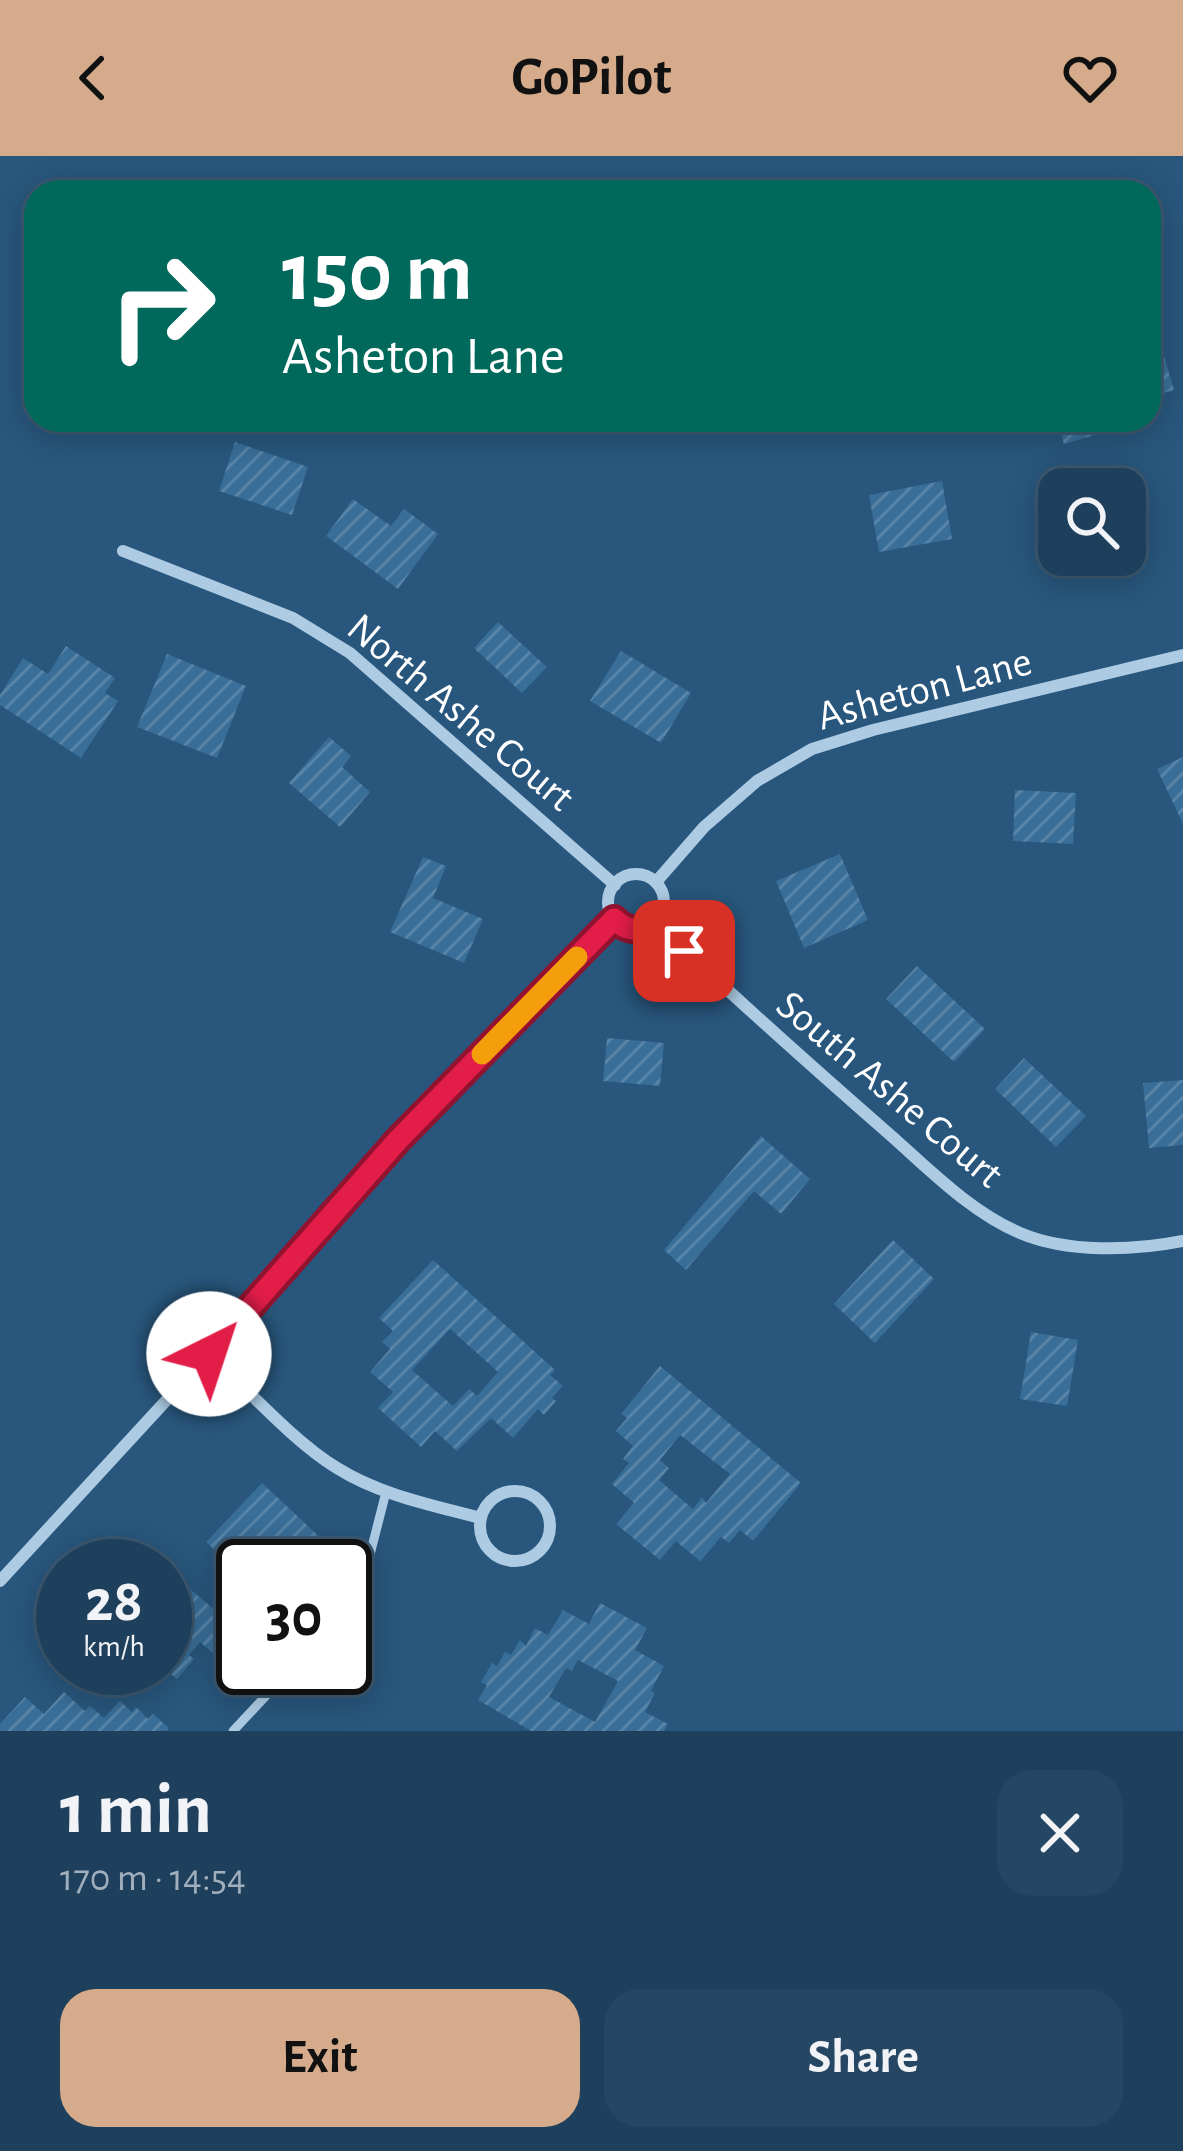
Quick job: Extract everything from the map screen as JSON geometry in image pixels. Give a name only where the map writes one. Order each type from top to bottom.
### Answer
[{"type":"street","name":"North Ashe Court","points":[[123,550],[293,618],[350,653],[615,884]]},
{"type":"street","name":"Asheton Lane","points":[[656,882],[704,827],[757,781],[812,749],[1183,656]]},
{"type":"street","points":[[639,874],[656,882],[664,908],[655,923],[628,929],[614,919],[608,902],[615,884],[639,874]]},
{"type":"street","points":[[0,1581],[398,1140],[614,919]]},
{"type":"street","name":"South Ashe Court","points":[[655,923],[964,1199],[1016,1232],[1045,1242],[1114,1249],[1183,1241]]},
{"type":"street","points":[[209,1354],[338,1469],[386,1492],[480,1518]]},
{"type":"street","points":[[504,1492],[527,1492],[545,1508],[550,1532],[538,1552],[518,1561],[507,1560],[482,1540],[480,1518],[493,1498],[504,1492]]},
{"type":"lane","points":[[372,1549],[386,1492]]},
{"type":"lane","points":[[233,1731],[267,1695]]},
{"type":"building","points":[[1161,357],[1174,390],[1161,394]]},
{"type":"building","points":[[1060,432],[1105,432],[1064,444]]},
{"type":"building","points":[[235,442],[308,467],[292,515],[219,491]]},
{"type":"building","points":[[942,481],[952,539],[879,552],[869,495]]},
{"type":"building","points":[[353,499],[391,526],[404,509],[438,534],[398,589],[326,536]]},
{"type":"building","points":[[498,622],[547,667],[522,693],[474,648]]},
{"type":"building","points":[[66,646],[115,678],[105,693],[118,701],[81,758],[0,705],[0,695],[23,658],[48,674]]},
{"type":"building","points":[[621,651],[691,693],[661,743],[590,701]]},
{"type":"building","points":[[167,654],[246,686],[217,758],[137,727]]},
{"type":"building","points":[[329,737],[351,756],[342,767],[370,792],[340,827],[289,783]]},
{"type":"building","points":[[1183,757],[1183,824],[1157,769]]},
{"type":"building","points":[[1015,790],[1076,793],[1073,844],[1013,841]]},
{"type":"building","points":[[840,854],[868,920],[804,948],[776,881]]},
{"type":"building","points":[[423,857],[446,866],[433,898],[483,919],[464,963],[390,932]]},
{"type":"building","points":[[917,966],[985,1029],[954,1062],[886,999]]},
{"type":"building","points":[[607,1038],[664,1043],[660,1086],[603,1081]]},
{"type":"building","points":[[1024,1058],[1086,1116],[1056,1147],[995,1089]]},
{"type":"building","points":[[1183,1080],[1183,1145],[1149,1148],[1143,1083]]},
{"type":"building","points":[[761,1136],[810,1179],[781,1214],[754,1191],[686,1270],[664,1250]]},
{"type":"building","points":[[893,1240],[934,1279],[875,1343],[834,1304]]},
{"type":"building","points":[[433,1260],[555,1370],[550,1375],[563,1386],[544,1415],[538,1409],[513,1438],[491,1418],[457,1451],[435,1431],[421,1447],[378,1408],[393,1392],[370,1372],[390,1349],[382,1342],[393,1331],[379,1318]],"holes":[[[450,1329],[498,1372],[477,1396],[469,1389],[453,1406],[412,1370]]]},
{"type":"building","points":[[1031,1332],[1078,1340],[1067,1406],[1020,1399]]},
{"type":"building","points":[[660,1366],[801,1483],[753,1541],[740,1530],[729,1543],[721,1537],[700,1561],[676,1541],[660,1560],[616,1524],[634,1503],[612,1484],[629,1463],[623,1459],[633,1446],[616,1431],[627,1418],[621,1414]],"holes":[[[680,1435],[730,1474],[706,1503],[702,1497],[693,1509],[659,1480],[669,1468],[660,1460]]]},
{"type":"building","points":[[262,1483],[322,1539],[216,1539],[216,1551],[206,1542]]},
{"type":"building","points":[[192,1591],[216,1611],[216,1655],[200,1642],[192,1651]]},
{"type":"building","points":[[600,1603],[647,1628],[635,1650],[664,1666],[645,1712],[668,1724],[664,1731],[531,1731],[478,1700],[492,1663],[497,1666],[505,1652],[511,1655],[520,1640],[526,1646],[535,1628],[548,1635],[563,1610],[589,1624]],"holes":[[[578,1660],[618,1681],[595,1722],[549,1697],[566,1668],[572,1671]]]},
{"type":"building","points":[[61,1695],[67,1695],[85,1711],[90,1706],[104,1718],[120,1701],[132,1712],[136,1707],[148,1719],[153,1714],[169,1728],[0,1731],[0,1724],[25,1697],[44,1714]]},
{"type":"slow traffic","points":[[482,1054],[577,957]]},
{"type":"route","points":[[209,1354],[398,1140],[614,919],[620,926],[638,930],[655,923],[684,951]]}]
